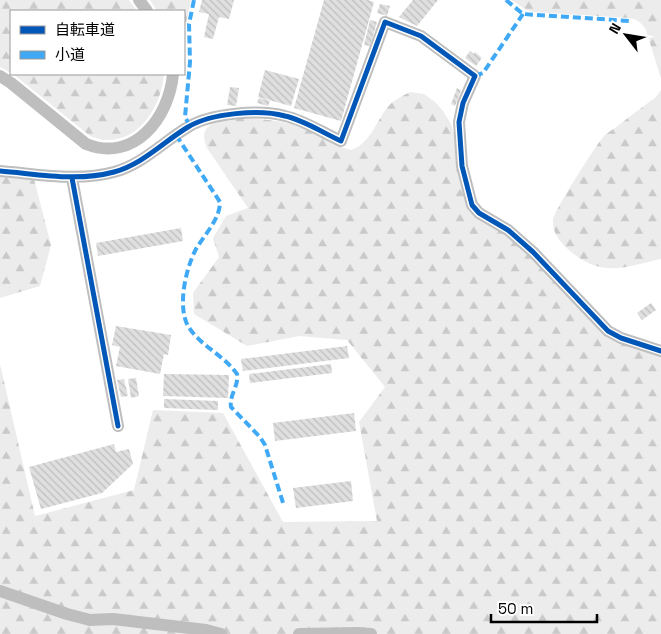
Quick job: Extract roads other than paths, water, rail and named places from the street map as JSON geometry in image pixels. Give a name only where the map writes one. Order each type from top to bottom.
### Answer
[{"type":"street","points":[[0,171],[72,178],[116,171],[142,159],[190,126],[203,120],[224,115],[285,116],[341,141],[385,22],[422,36],[475,76],[463,103],[459,122],[462,166],[470,201],[475,210],[521,241],[608,331],[620,338],[661,351]]},
{"type":"street","points":[[0,76],[86,144],[109,150],[122,148],[144,135],[154,125],[168,101],[172,88],[172,75]]},
{"type":"street","points":[[109,150],[116,171]]},
{"type":"street","points":[[72,178],[118,426]]},
{"type":"street","points":[[0,591],[90,620],[123,620],[206,630],[222,634]]},
{"type":"street","points":[[299,634],[371,634]]}]
